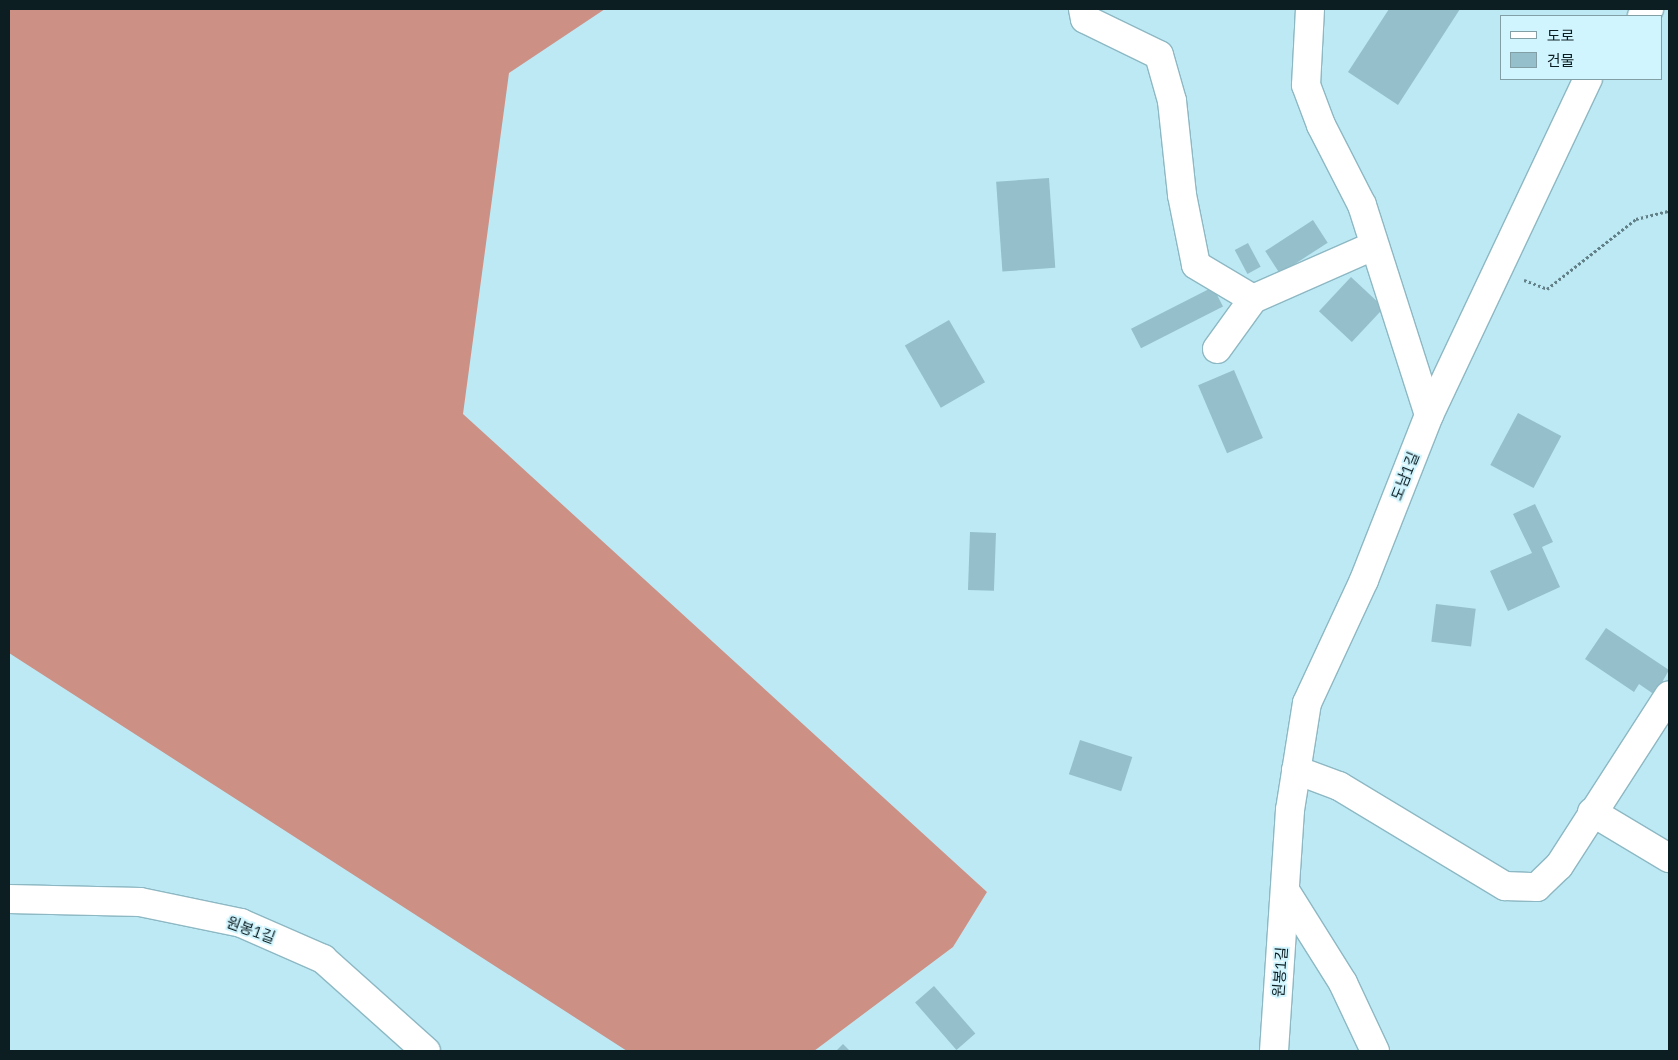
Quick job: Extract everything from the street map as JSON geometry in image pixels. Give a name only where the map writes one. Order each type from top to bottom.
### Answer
[{"type":"street","points":[[1083,9],[1085,19],[1158,55],[1172,101],[1182,195],[1196,265],[1253,299]]},
{"type":"street","points":[[1310,9],[1306,85],[1321,125],[1362,205],[1373,246],[1429,415]]},
{"type":"street","name":"도남1길","points":[[1286,892],[1296,770],[1307,703],[1364,580],[1429,415],[1496,268],[1588,80]]},
{"type":"street","points":[[1217,349],[1253,299],[1373,246]]},
{"type":"street","points":[[1296,770],[1338,786],[1505,886],[1537,887],[1559,866],[1669,695]]},
{"type":"street","points":[[1592,812],[1669,858]]},
{"type":"street","points":[[1286,892],[1343,983],[1375,1051]]},
{"type":"street","name":"원봉1길","points":[[1274,1051],[1286,892]]},
{"type":"street","name":"원봉1길","points":[[9,898],[140,902],[241,923],[323,960],[426,1051]]},
{"type":"path","points":[[1496,268],[1547,289],[1636,219],[1669,211]]},
{"type":"shaded area","points":[[9,9],[605,9],[509,73],[463,414],[987,892],[953,947],[814,1051],[627,1051],[9,653]]},
{"type":"building","points":[[1389,9],[1460,9],[1398,105],[1348,72]]},
{"type":"building","points":[[1049,178],[1055,268],[1002,271],[996,182]]},
{"type":"building","points":[[1313,220],[1328,243],[1280,274],[1265,251]]},
{"type":"building","points":[[1248,243],[1261,267],[1247,274],[1235,250]]},
{"type":"building","points":[[1351,277],[1384,308],[1352,342],[1319,311]]},
{"type":"building","points":[[1213,287],[1223,307],[1141,348],[1131,329]]},
{"type":"building","points":[[949,320],[985,382],[941,408],[905,346]]},
{"type":"building","points":[[1234,370],[1263,438],[1227,453],[1198,385]]},
{"type":"building","points":[[1518,413],[1561,436],[1534,488],[1490,465]]},
{"type":"building","points":[[1535,504],[1553,542],[1542,547],[1560,587],[1508,611],[1490,571],[1532,553],[1513,514]]},
{"type":"building","points":[[970,532],[996,533],[994,591],[968,590]]},
{"type":"building","points":[[1436,604],[1476,609],[1471,647],[1431,642]]},
{"type":"building","points":[[1606,628],[1669,670],[1655,695],[1639,684],[1634,692],[1585,659]]},
{"type":"building","points":[[1080,740],[1132,757],[1121,791],[1069,774]]},
{"type":"building","points":[[934,986],[975,1034],[956,1050],[915,1002]]},
{"type":"building","points":[[843,1044],[850,1051],[836,1051]]}]
